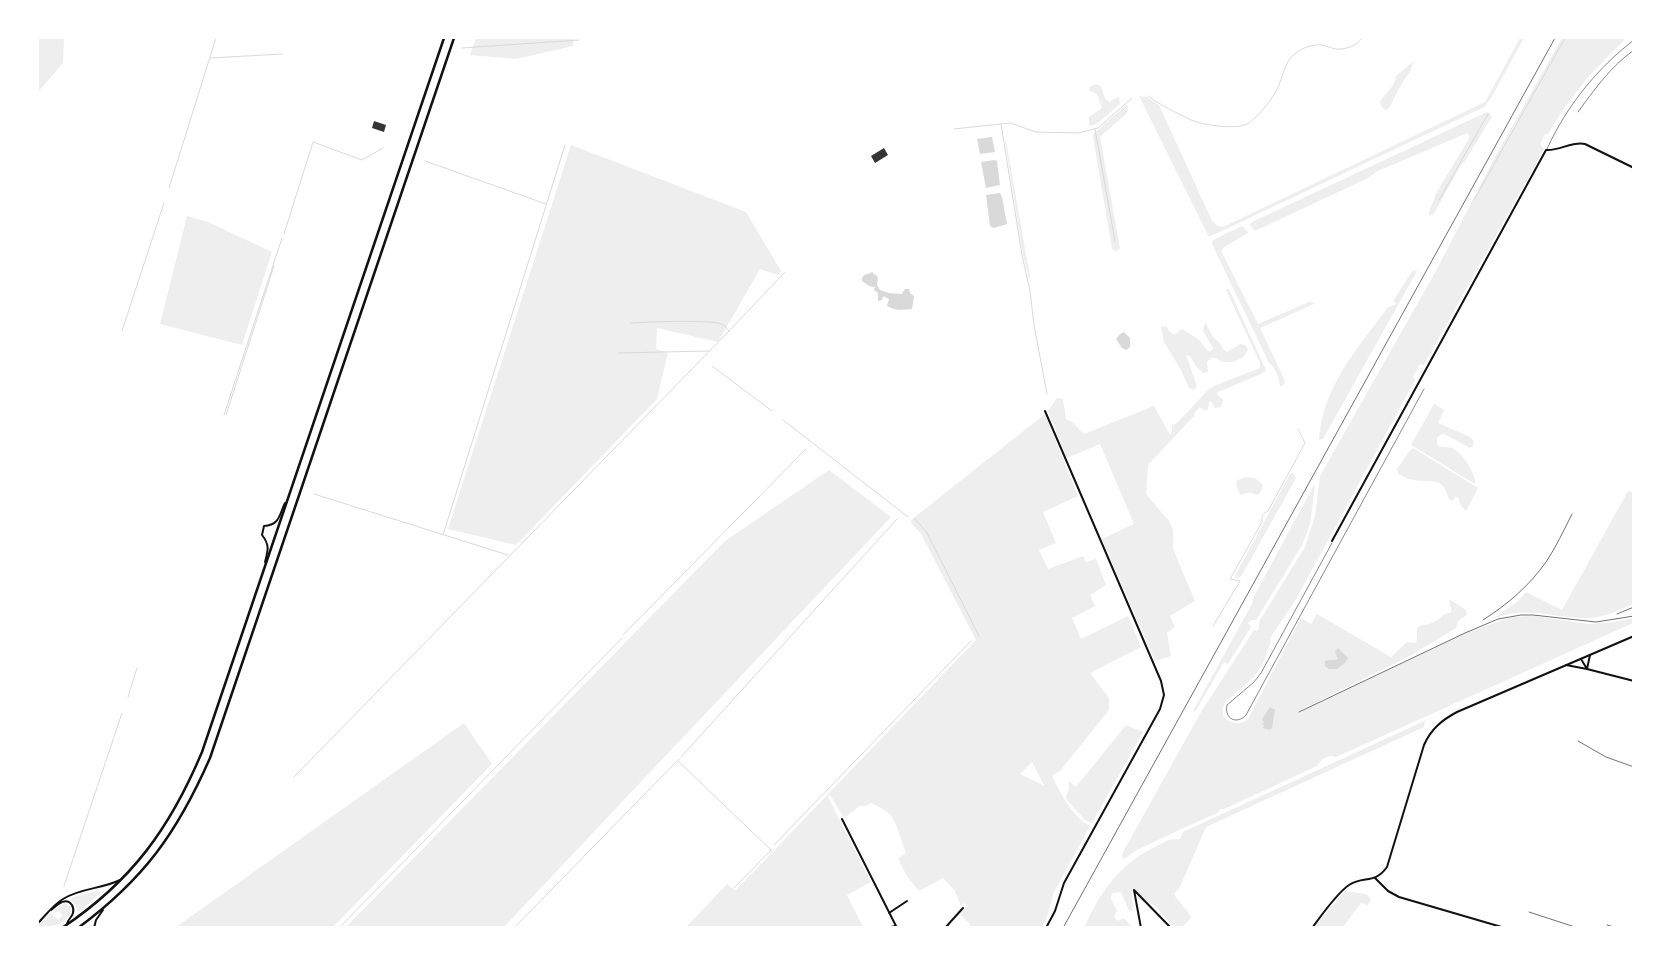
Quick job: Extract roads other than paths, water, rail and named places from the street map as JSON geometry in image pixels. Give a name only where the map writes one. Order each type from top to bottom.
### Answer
[{"type":"main road","points":[[62,928],[98,901],[151,847],[170,819],[189,785],[202,752],[444,38]]},
{"type":"main road","points":[[78,928],[135,878],[159,851],[194,793],[210,758],[454,38]]},
{"type":"street","points":[[1332,541],[1546,150],[1560,149],[1578,143],[1586,144],[1634,168]]},
{"type":"street","points":[[1045,411],[1161,681],[1164,696],[1160,709],[1064,883],[1046,928]]},
{"type":"street","points":[[262,574],[269,549],[262,535],[264,526],[270,526],[276,522],[288,500]]},
{"type":"street","points":[[1312,928],[1338,896],[1351,884],[1375,878],[1384,872],[1391,857],[1422,751],[1436,726],[1456,712],[1634,636]]},
{"type":"street","points":[[1587,669],[1590,655]]},
{"type":"street","points":[[1581,659],[1587,669]]},
{"type":"street","points":[[1566,664],[1634,682]]},
{"type":"street","points":[[842,819],[896,927],[885,928]]},
{"type":"street","points":[[38,923],[57,903],[69,896],[106,886],[122,878]]},
{"type":"street","points":[[1375,878],[1388,891],[1399,897],[1505,928]]},
{"type":"street","points":[[1141,928],[1134,890],[1171,928]]},
{"type":"street","points":[[889,913],[907,901]]},
{"type":"street","points":[[49,911],[62,902],[70,903],[73,913],[67,924]]},
{"type":"street","points":[[94,928],[98,916],[104,907]]},
{"type":"street","points":[[945,928],[963,908]]},
{"type":"lane","points":[[1546,150],[1568,111],[1593,78],[1624,47],[1634,40]]},
{"type":"lane","points":[[1578,112],[1624,56],[1634,50]]},
{"type":"lane","points":[[1332,541],[1261,673],[1254,682],[1227,705],[1226,714],[1230,719],[1237,721],[1246,715],[1424,389]]},
{"type":"waterway","points":[[169,188],[216,38]]},
{"type":"waterway","points":[[1148,96],[1196,122],[1219,126],[1242,126],[1254,118],[1270,101],[1278,88],[1288,61],[1298,51],[1318,45],[1325,45],[1335,49],[1347,48],[1362,38]]},
{"type":"waterway","points":[[1474,200],[1565,38]]},
{"type":"waterway","points":[[462,48],[579,40]]},
{"type":"waterway","points":[[210,58],[282,54]]},
{"type":"waterway","points":[[954,129],[1010,123],[1036,132],[1078,133],[1098,128],[1132,98]]},
{"type":"waterway","points":[[1439,200],[1488,114]]},
{"type":"waterway","points":[[1001,124],[1047,394]]},
{"type":"waterway","points":[[1095,129],[1115,241]]},
{"type":"waterway","points":[[284,234],[313,142],[362,160],[383,148]]},
{"type":"waterway","points":[[443,535],[565,145]]},
{"type":"waterway","points":[[425,161],[546,204]]},
{"type":"waterway","points":[[122,331],[164,203]]},
{"type":"waterway","points":[[224,415],[282,238]]},
{"type":"waterway","points":[[226,415],[274,266]]},
{"type":"waterway","points":[[294,777],[785,272]]},
{"type":"waterway","points":[[631,323],[708,322],[724,325],[729,331]]},
{"type":"waterway","points":[[618,353],[709,351]]},
{"type":"waterway","points":[[712,366],[772,411]]},
{"type":"waterway","points":[[783,420],[908,517]]},
{"type":"waterway","points":[[1213,626],[1240,581],[1230,579],[1262,522],[1263,515],[1268,511],[1305,443],[1298,429]]},
{"type":"waterway","points":[[623,635],[806,449]]},
{"type":"waterway","points":[[314,494],[508,555]]},
{"type":"waterway","points":[[681,757],[897,519]]},
{"type":"waterway","points":[[915,519],[927,533],[979,636]]},
{"type":"waterway","points":[[339,928],[622,638]]},
{"type":"waterway","points":[[774,845],[971,641]]},
{"type":"waterway","points":[[128,697],[137,668]]},
{"type":"waterway","points":[[64,886],[122,713]]},
{"type":"waterway","points":[[514,928],[679,759]]},
{"type":"waterway","points":[[678,761],[771,850]]},
{"type":"waterway","points":[[734,888],[772,849]]},
{"type":"railway","points":[[1063,928],[1555,38]]},
{"type":"railway","points":[[1483,620],[1518,594],[1539,571],[1553,550],[1572,514]]},
{"type":"railway","points":[[1617,614],[1634,607]]},
{"type":"railway","points":[[1299,712],[1498,619],[1533,615],[1596,622],[1634,616]]},
{"type":"railway","points":[[1578,741],[1606,757],[1634,767]]},
{"type":"railway","points":[[1529,912],[1578,928]]},
{"type":"railway","points":[[1607,925],[1618,928]]}]
